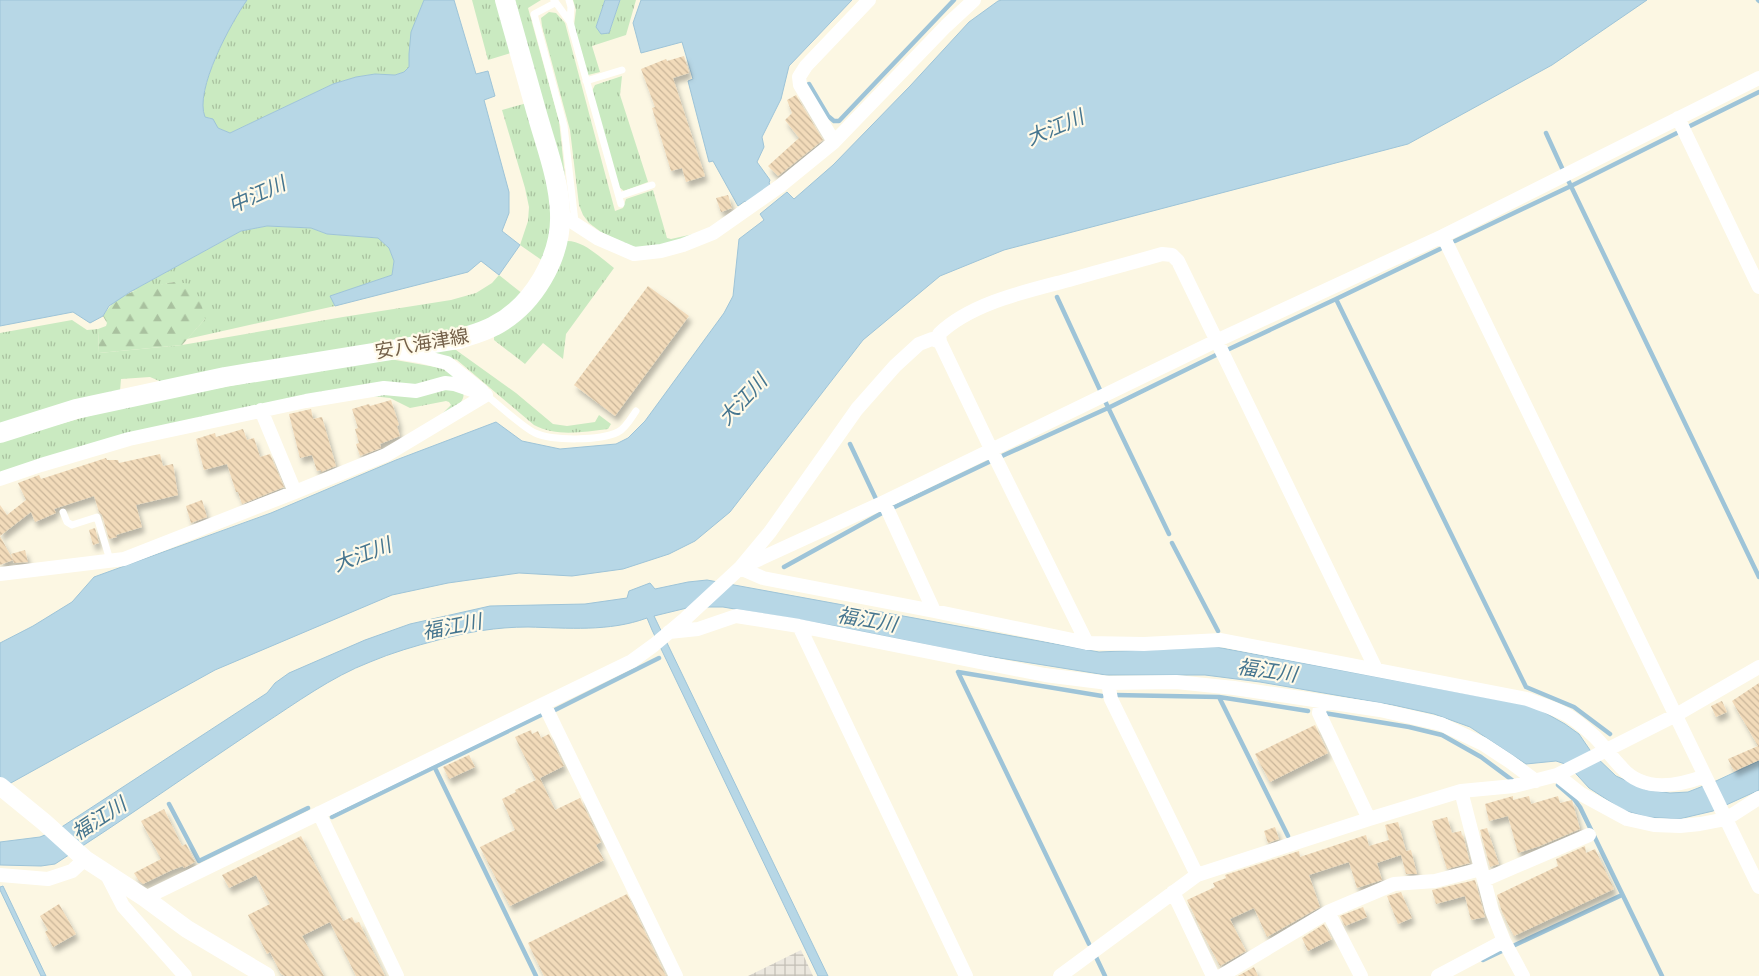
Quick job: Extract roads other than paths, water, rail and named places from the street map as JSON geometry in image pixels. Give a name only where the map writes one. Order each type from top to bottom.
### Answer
[{"type":"main road","name":"安八海津線","points":[[0,433],[76,409],[225,377],[459,339],[496,325],[511,314],[536,289],[546,274],[553,257],[558,236],[568,219],[553,173],[505,0]]},
{"type":"street","points":[[834,142],[800,86],[799,77],[806,66],[870,0]]},
{"type":"street","points":[[568,219],[597,238],[634,254],[661,251],[683,245],[712,233],[780,186],[834,142],[946,26],[974,0]]},
{"type":"street","points":[[735,571],[886,507],[992,451],[1216,341],[1442,236],[1759,78]]},
{"type":"street","points":[[1678,118],[1759,287]]},
{"type":"street","points":[[1442,236],[1759,887]]},
{"type":"street","points":[[1087,643],[992,451],[940,342],[939,334],[950,324],[987,306],[1028,291],[1162,254],[1172,255],[1178,261],[1376,669]]},
{"type":"street","points":[[145,898],[632,661],[686,618],[735,571],[770,532],[857,409],[895,366],[919,344],[932,339],[940,342]]},
{"type":"street","points":[[383,351],[420,356],[447,363],[486,395]]},
{"type":"street","points":[[0,479],[129,439],[306,401],[384,388],[416,391],[445,383],[454,384],[486,395]]},
{"type":"street","points":[[0,574],[124,559],[386,455],[486,395]]},
{"type":"street","points":[[261,410],[296,492]]},
{"type":"street","points":[[886,507],[934,610]]},
{"type":"street","points":[[735,571],[934,610],[1087,643],[1144,644],[1221,640],[1527,699],[1566,714],[1593,736],[1623,770],[1640,780],[1655,785],[1671,786],[1706,778]]},
{"type":"street","points":[[667,633],[698,630],[736,616],[799,626],[1045,675],[1108,683],[1176,682],[1234,688],[1380,710],[1442,724],[1483,744],[1536,781]]},
{"type":"street","points":[[799,626],[966,976]]},
{"type":"street","points":[[1060,976],[1197,875],[1369,818],[1461,791],[1514,786],[1559,774],[1676,715],[1759,667]]},
{"type":"street","points":[[1108,683],[1111,700],[1197,875]]},
{"type":"street","points":[[1320,702],[1320,713],[1369,818]]},
{"type":"street","points":[[544,704],[676,976]]},
{"type":"street","points":[[1559,774],[1581,794],[1627,819],[1654,825],[1680,826],[1700,824],[1726,817],[1759,798]]},
{"type":"street","points":[[3,788],[85,859],[145,898],[187,929],[266,976]]},
{"type":"street","points":[[1461,791],[1492,911],[1504,941],[1523,976]]},
{"type":"street","points":[[319,813],[397,976]]},
{"type":"street","points":[[1221,976],[1328,912],[1394,884],[1435,881],[1483,874],[1589,835]]},
{"type":"street","points":[[0,875],[48,878],[72,871],[85,859]]},
{"type":"street","points":[[106,873],[123,906],[185,976]]},
{"type":"street","points":[[1173,892],[1214,976]]},
{"type":"street","points":[[1328,912],[1361,976]]},
{"type":"street","points":[[1438,976],[1504,941]]},
{"type":"lane","points":[[569,0],[571,7],[570,22]]},
{"type":"lane","points":[[568,219],[564,126],[534,14],[554,1],[564,11],[570,22],[620,204]]},
{"type":"lane","points":[[586,80],[622,70]]},
{"type":"lane","points":[[618,196],[652,185]]},
{"type":"lane","points":[[486,395],[533,432],[551,438],[602,436],[618,432],[636,411]]},
{"type":"lane","points":[[63,512],[67,522],[72,525],[96,517],[110,560]]},
{"type":"water","name":"中江川","points":[[0,0],[247,0],[232,24],[216,57],[209,74],[203,105],[205,117],[213,119],[218,128],[230,133],[333,84],[356,77],[375,74],[395,75],[404,72],[409,67],[411,32],[424,0],[454,0],[476,74],[488,71],[495,96],[484,100],[509,192],[509,213],[502,231],[520,245],[499,275],[481,261],[468,272],[335,306],[330,296],[392,275],[394,261],[389,248],[378,238],[327,234],[311,228],[267,226],[241,231],[130,292],[109,306],[103,316],[90,323],[73,312],[0,326]]},
{"type":"water","points":[[605,0],[620,0],[609,33],[601,34],[596,27]]},
{"type":"water","points":[[641,0],[852,0],[789,66],[781,99],[762,137],[764,147],[757,162],[770,180],[769,183],[772,187],[748,205],[745,201],[738,206],[713,161],[709,162],[688,81],[693,79],[682,42],[641,53],[633,23]]},
{"type":"water","name":"大江川","points":[[1002,0],[1647,0],[1552,65],[1408,144],[1004,250],[940,276],[863,340],[730,512],[695,541],[669,554],[623,569],[572,576],[519,573],[448,583],[392,595],[215,670],[0,789],[0,643],[33,626],[72,602],[94,577],[271,513],[396,460],[496,422],[522,441],[560,449],[616,444],[628,438],[645,421],[724,313],[733,296],[739,239],[764,220],[760,214],[787,192],[794,199],[833,165],[969,22]]},
{"type":"water","name":"福江川","points":[[707,580],[1099,652],[1216,647],[1533,706],[1579,734],[1592,753],[1616,776],[1647,790],[1670,793],[1688,792],[1759,761],[1759,790],[1713,811],[1679,819],[1647,817],[1623,810],[1589,788],[1568,765],[1556,761],[1526,764],[1470,727],[1434,714],[1260,682],[1205,675],[1106,675],[962,652],[835,626],[723,607],[691,607],[654,616],[828,976],[818,976],[647,618],[603,627],[516,627],[482,630],[429,642],[378,659],[341,675],[314,691],[55,864],[41,866],[0,865],[0,842],[40,837],[57,830],[267,693],[275,683],[289,673],[365,640],[410,624],[490,606],[585,604],[627,598],[629,591],[650,583],[655,589]]},
{"type":"water","points":[[3,886],[46,976],[41,976],[0,890],[0,887]]},
{"type":"waterway","points":[[809,84],[828,116],[834,121],[839,121],[954,0]]},
{"type":"waterway","points":[[1690,126],[1759,92]]},
{"type":"waterway","points":[[1546,133],[1562,168]]},
{"type":"waterway","points":[[1455,241],[1677,133]]},
{"type":"waterway","points":[[1568,180],[1759,577]]},
{"type":"waterway","points":[[1227,350],[1440,249]]},
{"type":"waterway","points":[[1057,297],[1100,390]]},
{"type":"waterway","points":[[1336,299],[1526,687],[1574,707],[1610,734]]},
{"type":"waterway","points":[[1002,456],[1108,408],[1216,355]]},
{"type":"waterway","points":[[1105,401],[1169,534]]},
{"type":"waterway","points":[[850,444],[876,499]]},
{"type":"waterway","points":[[784,567],[882,513],[989,462]]},
{"type":"waterway","points":[[1172,543],[1218,631]]},
{"type":"waterway","points":[[555,710],[659,658]]},
{"type":"waterway","points":[[958,672],[1089,944]]},
{"type":"waterway","points":[[958,672],[1102,696]]},
{"type":"waterway","points":[[1115,695],[1219,697],[1308,711]]},
{"type":"waterway","points":[[1219,697],[1288,836]]},
{"type":"waterway","points":[[1324,713],[1409,727],[1442,735],[1481,757],[1512,780]]},
{"type":"waterway","points":[[332,817],[541,715]]},
{"type":"waterway","points":[[435,768],[536,976]]},
{"type":"waterway","points":[[1558,785],[1580,807],[1662,976]]},
{"type":"waterway","points":[[169,804],[199,861],[308,808]]},
{"type":"waterway","points":[[1515,945],[1622,895]]},
{"type":"waterway","points":[[1483,960],[1504,950]]},
{"type":"waterway","points":[[1096,957],[1105,976]]}]
